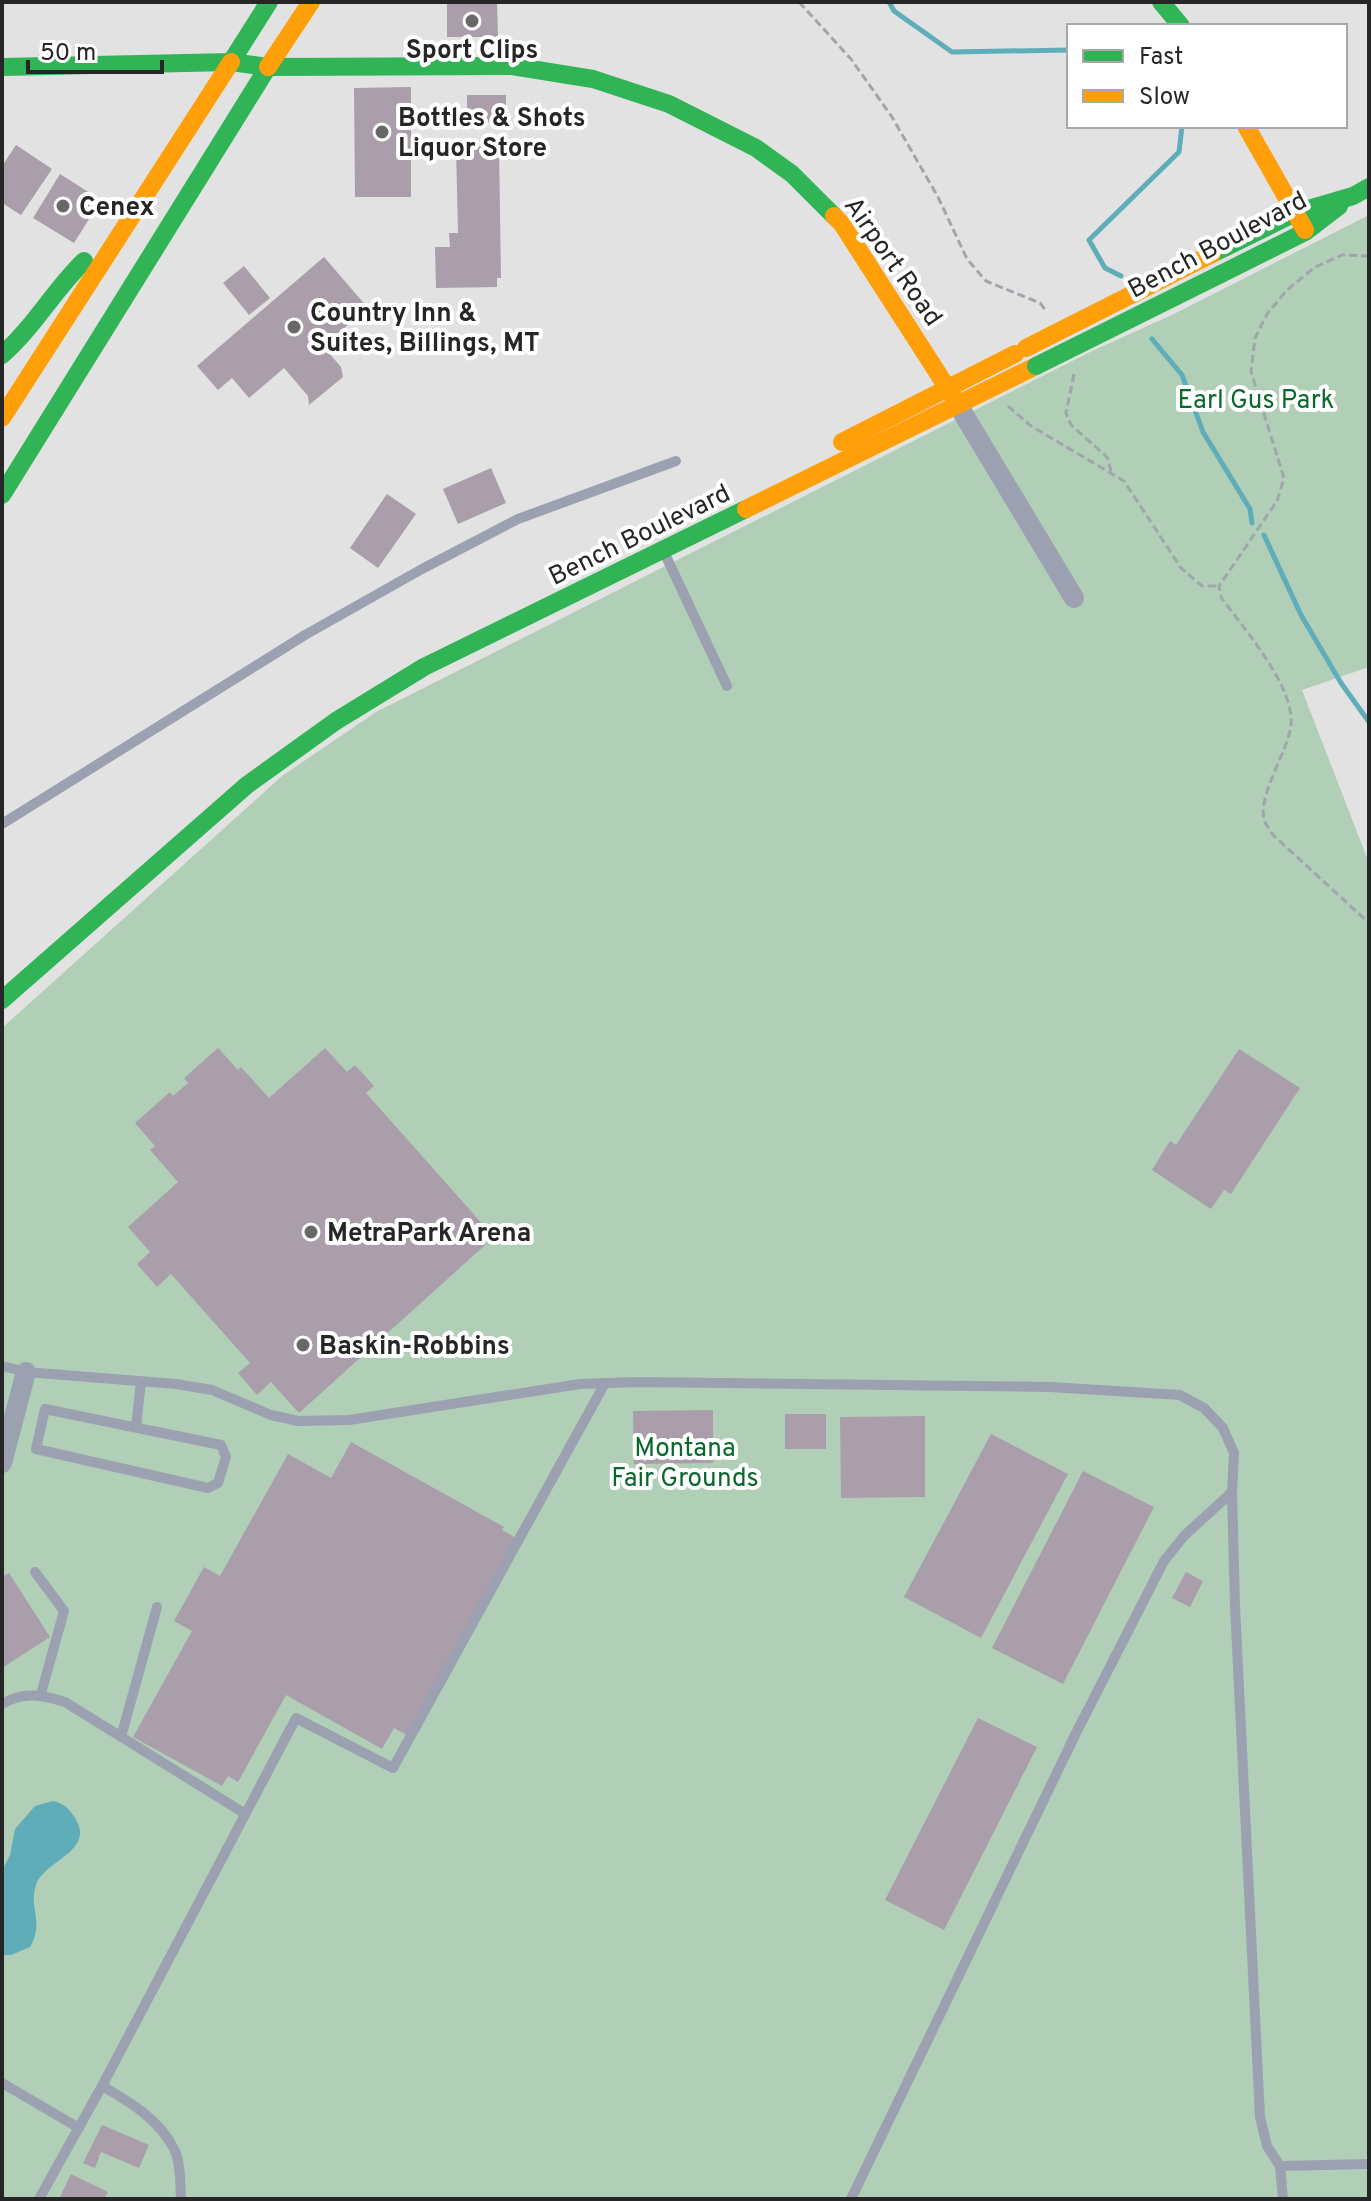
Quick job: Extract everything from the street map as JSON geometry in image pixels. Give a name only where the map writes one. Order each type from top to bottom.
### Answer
[{"type":"main road","points":[[2,495],[120,233],[269,2]]},
{"type":"main road","points":[[2,418],[51,382],[311,2]]},
{"type":"main road","points":[[1161,2],[1179,24]]},
{"type":"main road","name":"Airport Road","points":[[2,67],[231,62],[268,67],[512,66],[554,71],[631,90],[669,104],[756,148],[792,174],[842,224],[952,396]]},
{"type":"main road","points":[[1247,128],[1305,232]]},
{"type":"main road","points":[[315,713],[428,646],[661,544],[952,396],[1026,348],[1212,254],[1295,213],[1361,192]]},
{"type":"main road","name":"Bench Boulevard","points":[[952,396],[1001,383],[1221,274],[1305,232],[1361,192]]},
{"type":"main road","points":[[51,382],[2,355],[18,343],[65,277],[120,233]]},
{"type":"main road","name":"Bench Boulevard","points":[[2,1000],[247,785],[336,721],[424,667],[661,544]]},
{"type":"main road","points":[[158,839],[249,761]]},
{"type":"street","name":"Airport Road","points":[[952,396],[1074,598]]},
{"type":"street","points":[[2,1463],[7,1427],[26,1372]]},
{"type":"lane","points":[[2,824],[305,635],[422,569],[518,519],[676,461]]},
{"type":"lane","points":[[661,544],[727,686]]},
{"type":"lane","points":[[2,1366],[26,1372],[176,1384],[212,1390],[271,1415],[298,1421],[349,1420],[580,1384],[605,1383],[1050,1387],[1180,1395],[1204,1408],[1223,1428],[1234,1453],[1232,1492],[1260,2117],[1267,2146],[1280,2166],[1283,2199]]},
{"type":"lane","points":[[136,1427],[141,1382]]},
{"type":"lane","points":[[39,2199],[296,1718],[393,1768],[605,1383]]},
{"type":"lane","points":[[45,1409],[136,1427],[221,1445],[226,1457],[218,1483],[208,1488],[36,1449],[45,1409]]},
{"type":"lane","points":[[851,2199],[1069,1747],[1164,1561],[1184,1536],[1232,1492]]},
{"type":"lane","points":[[35,1572],[64,1611],[41,1694]]},
{"type":"lane","points":[[121,1737],[157,1607]]},
{"type":"lane","points":[[2,1704],[13,1697],[41,1694],[65,1702],[244,1813]]},
{"type":"lane","points":[[2,2083],[79,2128]]},
{"type":"lane","points":[[102,2086],[133,2103],[154,2122],[175,2150],[181,2199]]},
{"type":"lane","points":[[1280,2166],[1369,2164]]},
{"type":"path","points":[[799,2],[851,59],[892,117],[938,197],[967,259],[986,281],[1040,303],[1050,316]]},
{"type":"path","points":[[1369,256],[1342,255],[1315,267],[1287,290],[1267,314],[1255,338],[1251,372],[1284,478],[1277,501],[1219,586],[1221,597],[1278,676],[1286,694],[1291,724],[1266,797],[1264,819],[1273,835],[1369,923]]},
{"type":"path","points":[[1073,372],[1074,381],[1066,413],[1071,425],[1107,457],[1112,474]]},
{"type":"path","points":[[1001,383],[1006,405],[1023,419],[1124,481],[1181,568],[1202,586],[1219,586]]},
{"type":"green space","name":"Montana Fair Grounds","points":[[1369,215],[1369,667],[1302,690],[1369,863],[1369,2199],[2,2199],[2,1028],[282,776],[376,712]]},
{"type":"water","points":[[53,1801],[71,1812],[79,1827],[79,1837],[68,1854],[49,1868],[36,1885],[36,1930],[30,1947],[11,1955],[2,1955],[2,1871],[10,1855],[15,1829],[35,1806]]},
{"type":"building","points":[[447,2],[497,2],[498,37],[447,37]]},
{"type":"building","points":[[411,87],[411,197],[355,197],[354,88]]},
{"type":"building","points":[[467,95],[506,95],[506,122],[467,122]]},
{"type":"building","points":[[16,145],[52,169],[21,215],[2,203],[2,166]]},
{"type":"building","points":[[499,146],[501,278],[497,278],[497,287],[436,288],[435,247],[450,247],[449,233],[458,233],[456,147]]},
{"type":"building","points":[[60,174],[101,200],[74,243],[33,218]]},
{"type":"building","name":"Country Inn & Suites, Billings, MT","points":[[324,257],[368,308],[323,346],[341,367],[343,377],[309,405],[308,396],[284,368],[249,398],[232,378],[218,390],[197,366]]},
{"type":"building","points":[[244,266],[270,298],[249,315],[223,283]]},
{"type":"building","points":[[491,468],[506,503],[458,524],[443,489]]},
{"type":"building","points":[[387,494],[416,514],[378,568],[350,548]]},
{"type":"building","name":"MetraPark Arena","points":[[218,1048],[238,1070],[241,1067],[269,1098],[325,1048],[347,1072],[355,1065],[374,1086],[366,1093],[494,1237],[299,1413],[271,1382],[257,1395],[238,1373],[250,1363],[171,1274],[157,1287],[137,1264],[150,1252],[128,1227],[178,1182],[150,1150],[155,1146],[135,1123],[170,1092],[173,1096],[188,1083],[184,1078]]},
{"type":"building","points":[[1239,1049],[1300,1088],[1231,1194],[1224,1190],[1211,1209],[1152,1170],[1170,1141],[1176,1145]]},
{"type":"building","points":[[713,1410],[713,1463],[634,1464],[633,1411]]},
{"type":"building","points":[[785,1414],[826,1414],[826,1449],[785,1449]]},
{"type":"building","points":[[925,1416],[925,1497],[841,1498],[840,1417]]},
{"type":"building","points":[[991,1434],[1068,1474],[981,1638],[904,1597]]},
{"type":"building","points":[[351,1442],[504,1527],[502,1530],[516,1538],[407,1735],[394,1728],[382,1749],[286,1695],[238,1782],[228,1776],[222,1786],[133,1737],[192,1631],[174,1621],[204,1567],[220,1576],[288,1454],[331,1478]]},
{"type":"building","points":[[1083,1471],[1154,1507],[1063,1684],[992,1648]]},
{"type":"building","points":[[1186,1572],[1203,1581],[1190,1607],[1172,1598]]},
{"type":"building","points":[[9,1573],[50,1637],[2,1668],[2,1577]]},
{"type":"building","points":[[978,1718],[1037,1747],[944,1930],[885,1900]]},
{"type":"building","points":[[102,2125],[149,2145],[139,2168],[101,2152],[95,2168],[83,2163]]},
{"type":"building","points":[[71,2174],[108,2192],[104,2199],[59,2199]]},
{"type":"waterway","points":[[889,2],[894,11],[952,52],[1067,50]]},
{"type":"waterway","points":[[1121,276],[1105,268],[1089,240],[1179,152],[1182,128]]},
{"type":"waterway","points":[[1152,339],[1182,375],[1203,432],[1250,509],[1252,523]]},
{"type":"waterway","points":[[1264,535],[1301,615],[1341,683],[1369,722]]},
{"type":"traffic: fast","points":[[231,62],[269,2]]},
{"type":"traffic: fast","points":[[1161,2],[1179,24]]},
{"type":"traffic: fast","points":[[2,67],[231,62],[268,67],[2,495]]},
{"type":"traffic: fast","points":[[268,67],[512,66],[593,79],[669,104],[756,148],[792,174],[834,216]]},
{"type":"traffic: fast","points":[[1212,254],[1295,213],[1353,196],[1369,187]]},
{"type":"traffic: fast","points":[[1221,274],[1305,232],[1339,206]]},
{"type":"traffic: fast","points":[[2,355],[84,261]]},
{"type":"traffic: fast","points":[[1036,366],[1221,274]]},
{"type":"traffic: fast","points":[[2,1000],[247,785],[336,721],[424,667],[746,509]]},
{"type":"traffic: slow","points":[[268,67],[311,2]]},
{"type":"traffic: slow","points":[[2,418],[231,62]]},
{"type":"traffic: slow","points":[[1247,128],[1305,230]]},
{"type":"traffic: slow","points":[[834,216],[957,403]]},
{"type":"traffic: slow","points":[[1026,348],[1212,254]]},
{"type":"traffic: slow","points":[[842,442],[1015,354]]},
{"type":"traffic: slow","points":[[746,509],[1036,366]]},
{"type":"place","name":"Sport Clips","points":[[472,21]]},
{"type":"place","name":"Bottles & Shots Liquor Store","points":[[382,132]]},
{"type":"place","name":"Cenex","points":[[63,206]]},
{"type":"place","name":"Country Inn & Suites, Billings, MT","points":[[294,327]]},
{"type":"place","name":"MetraPark Arena","points":[[311,1232]]},
{"type":"place","name":"Baskin-Robbins","points":[[303,1345]]},
{"type":"park label","name":"Earl Gus Park","points":[[1256,399]]}]
